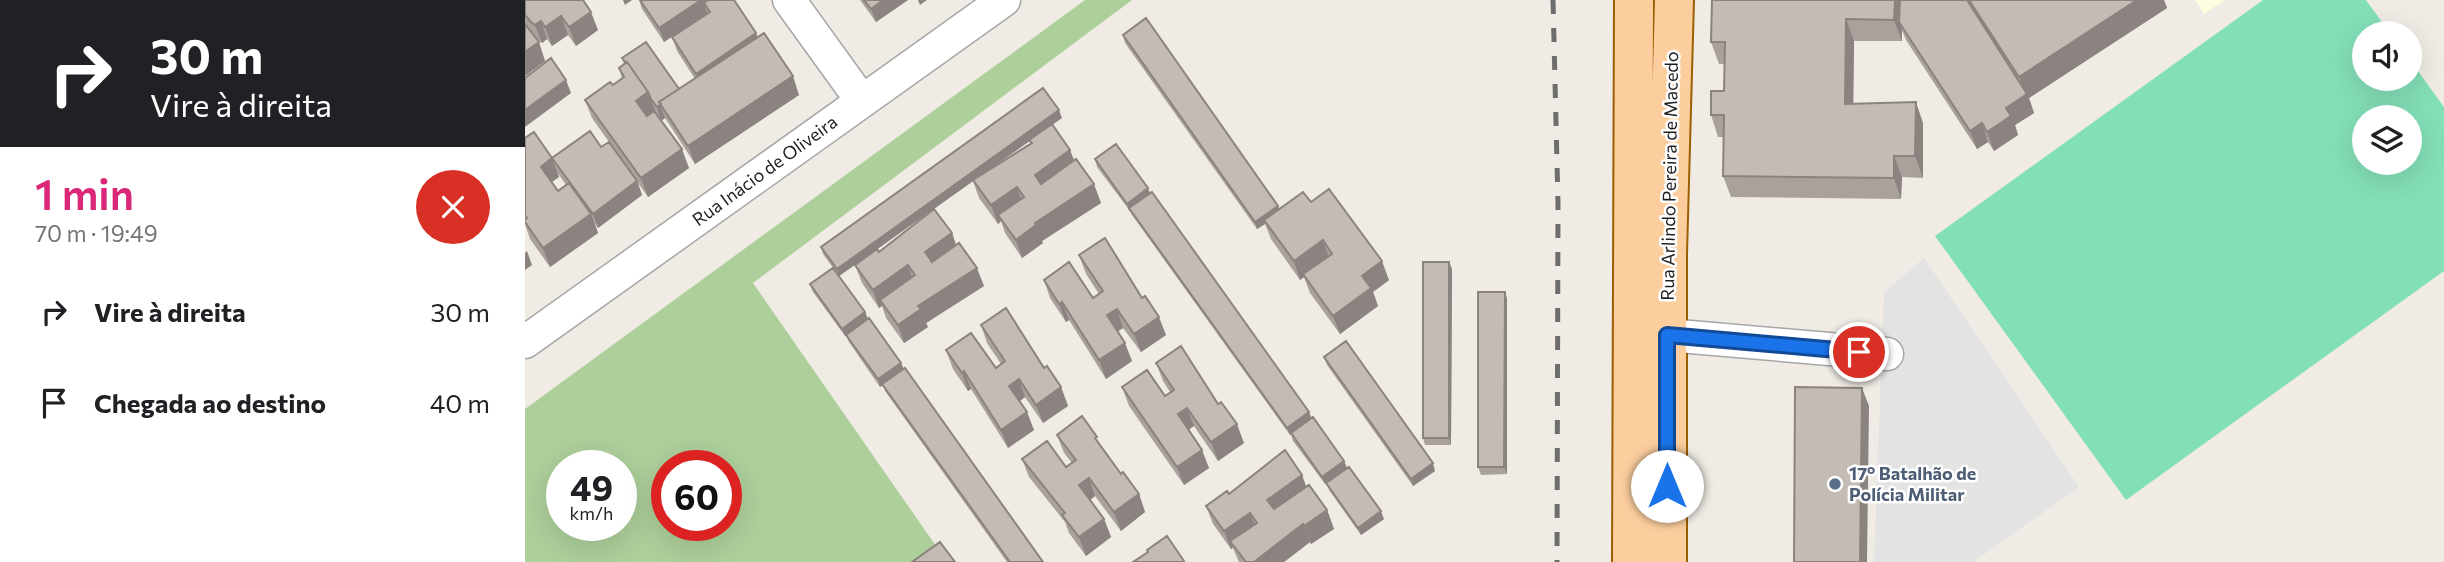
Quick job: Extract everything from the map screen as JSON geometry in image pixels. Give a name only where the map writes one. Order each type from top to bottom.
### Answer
[{"type":"main road","name":"Rua Arlindo Pereira de Macedo","points":[[1634,0],[1650,334],[1667,562]]},
{"type":"main road","name":"Rua Arlindo Pereira de Macedo","points":[[1632,562],[1674,0]]},
{"type":"street","points":[[789,0],[862,102]]},
{"type":"street","name":"Rua Inácio de Oliveira","points":[[525,342],[1005,0]]},
{"type":"street","points":[[1650,334],[1887,354]]},
{"type":"shaded area","points":[[2195,0],[2225,0],[2204,14]]},
{"type":"shaded area","points":[[1924,258],[2079,487],[1973,562],[1874,562],[1884,292]]},
{"type":"green space","points":[[1085,0],[1132,0],[753,283],[936,546],[916,562],[525,562],[525,409]]},
{"type":"green space","points":[[2263,0],[2366,0],[2381,21],[2352,21],[2352,91],[2422,91],[2422,77],[2444,107],[2444,271],[2126,500],[1935,236]]},
{"type":"building","points":[[525,0],[583,0],[591,12],[569,27],[561,16],[545,27],[541,21],[535,25],[525,15]]},
{"type":"building","points":[[640,0],[701,0],[659,28]]},
{"type":"building","points":[[708,0],[734,0],[756,33],[696,74],[672,37],[710,12],[704,3]]},
{"type":"building","points":[[864,0],[883,0],[871,9]]},
{"type":"building","points":[[1712,0],[1895,0],[1894,20],[1846,19],[1845,104],[1916,102],[1915,156],[1894,156],[1894,178],[1723,176],[1724,115],[1711,115],[1711,91],[1724,91],[1725,42],[1711,42]]},
{"type":"building","points":[[1900,0],[1967,0],[2027,94],[2006,108],[2011,116],[1987,132],[1982,123],[1970,131],[1899,22]]},
{"type":"building","points":[[1969,0],[2137,0],[2019,77]]},
{"type":"building","points":[[1146,18],[1278,206],[1255,222],[1123,35]]},
{"type":"building","points":[[525,24],[539,42],[525,52]]},
{"type":"building","points":[[764,33],[793,76],[688,146],[659,102]]},
{"type":"building","points":[[646,42],[679,89],[659,102],[661,104],[657,107],[622,58]]},
{"type":"building","points":[[551,58],[566,80],[525,110],[525,78]]},
{"type":"building","points":[[627,62],[648,92],[636,101],[647,116],[654,111],[682,149],[641,178],[585,100],[610,82],[613,85],[624,77],[619,68]]},
{"type":"building","points":[[1043,88],[1059,110],[837,269],[821,247]]},
{"type":"building","points":[[1052,124],[1070,150],[1035,175],[1041,184],[1076,159],[1094,184],[1035,223],[1036,225],[1016,240],[998,215],[1024,197],[1017,187],[991,205],[973,180],[1032,143],[1029,140]]},
{"type":"building","points":[[590,131],[601,147],[609,142],[637,181],[593,214],[552,158]]},
{"type":"building","points":[[534,132],[552,158],[541,167],[558,191],[569,183],[591,214],[543,248],[525,222],[525,138]]},
{"type":"building","points":[[1116,144],[1148,188],[1127,204],[1095,159]]},
{"type":"building","points":[[1329,189],[1382,261],[1362,276],[1371,288],[1333,316],[1303,274],[1332,254],[1323,240],[1294,261],[1264,220],[1303,192],[1311,202]]},
{"type":"building","points":[[1152,192],[1309,412],[1287,428],[1129,208]]},
{"type":"building","points":[[934,209],[952,233],[925,252],[932,262],[959,243],[977,268],[918,306],[921,309],[898,325],[880,300],[915,275],[908,265],[873,290],[855,265],[877,249],[879,252]]},
{"type":"building","points":[[1105,238],[1142,298],[1145,296],[1159,317],[1134,334],[1117,309],[1107,315],[1125,343],[1099,360],[1062,302],[1059,304],[1044,280],[1069,262],[1093,298],[1103,291],[1079,255]]},
{"type":"building","points":[[1423,262],[1449,262],[1449,438],[1423,438]]},
{"type":"building","points":[[833,268],[865,312],[842,329],[810,284]]},
{"type":"building","points":[[1478,292],[1505,292],[1504,467],[1478,467]]},
{"type":"building","points":[[1006,308],[1044,368],[1047,366],[1061,387],[1036,405],[1019,379],[1009,386],[1027,412],[1001,430],[964,371],[962,373],[946,350],[971,333],[996,368],[1005,361],[981,325]]},
{"type":"building","points":[[869,318],[901,363],[878,379],[846,335]]},
{"type":"building","points":[[1346,341],[1433,463],[1411,479],[1324,357]]},
{"type":"building","points":[[1181,346],[1218,404],[1221,402],[1237,424],[1211,442],[1187,408],[1178,414],[1202,450],[1177,467],[1122,387],[1147,370],[1165,396],[1174,390],[1156,363]]},
{"type":"building","points":[[905,368],[1043,562],[1010,562],[882,384]]},
{"type":"building","name":"17º Batalhão de Polícia Militar","points":[[1795,387],[1862,388],[1860,562],[1794,562]]},
{"type":"building","points":[[1082,416],[1121,474],[1123,472],[1139,494],[1114,512],[1089,478],[1079,485],[1104,519],[1079,537],[1062,515],[1065,513],[1022,459],[1047,441],[1066,467],[1076,460],[1057,435]]},
{"type":"building","points":[[1313,417],[1344,461],[1322,477],[1291,433]]},
{"type":"building","points":[[1285,450],[1302,475],[1267,500],[1274,509],[1309,485],[1327,510],[1304,526],[1303,524],[1254,562],[1246,562],[1230,541],[1257,523],[1250,513],[1224,531],[1206,506],[1227,491],[1229,494]]},
{"type":"building","points":[[1349,467],[1381,511],[1358,528],[1326,483]]},
{"type":"building","points":[[1167,536],[1184,561],[1133,562],[1148,552],[1147,550]]},
{"type":"building","points":[[940,542],[955,562],[912,562]]},
{"type":"railway","points":[[1553,0],[1558,204],[1557,562]]},
{"type":"place","name":"17º Batalhão de Polícia Militar","points":[[1835,484]]},
{"type":"route","points":[[1667,486],[1667,335],[1859,352]]}]
